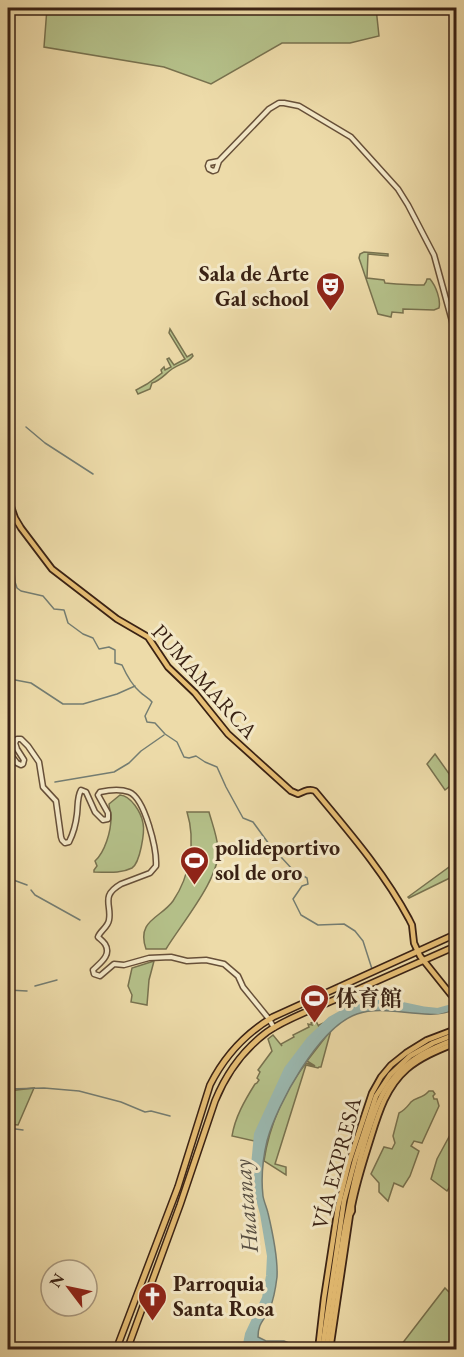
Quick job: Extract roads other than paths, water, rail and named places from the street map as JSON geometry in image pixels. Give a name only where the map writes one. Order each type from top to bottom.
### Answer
[{"type":"highway","points":[[116,1350],[172,1202],[203,1104],[214,1076],[229,1055],[247,1036],[269,1019],[456,934]]},
{"type":"highway","points":[[127,1350],[213,1107],[221,1087],[234,1066],[255,1042],[274,1028],[456,946]]},
{"type":"highway","points":[[203,1104],[213,1107]]},
{"type":"highway","points":[[172,1202],[180,1205]]},
{"type":"main road","name":"PUMAMARCA","points":[[8,498],[21,528],[56,573],[117,619],[148,637],[168,667],[195,693],[228,734],[291,791],[298,794],[306,790],[315,791],[386,880],[409,919],[417,952]]},
{"type":"main road","points":[[417,952],[456,1001]]},
{"type":"main road","name":"VÍA EXPRESA","points":[[324,1350],[346,1216],[349,1162],[364,1113],[376,1084],[391,1065],[406,1053],[427,1040],[456,1031]]},
{"type":"main road","name":"VÍA EXPRESA","points":[[324,1350],[324,1298],[337,1211],[346,1204],[386,1096],[405,1071],[456,1041]]},
{"type":"main road","name":"VÍA EXPRESA","points":[[324,1350],[346,1216],[352,1211],[346,1204]]},
{"type":"main road","points":[[337,1211],[346,1216]]},
{"type":"street","points":[[219,160],[269,109],[279,103],[299,106],[351,137],[404,197],[434,255],[456,344]]},
{"type":"street","points":[[8,752],[19,765],[23,764],[24,760],[15,742],[21,739],[39,762],[43,787],[56,801],[58,807],[62,840],[65,843],[70,841],[81,790],[86,792],[95,812],[103,820],[109,816],[98,795],[100,792],[110,790],[132,794],[147,818],[156,866],[150,873],[121,884],[111,893],[108,899],[109,922],[98,937],[105,944],[106,957],[93,970],[94,974],[100,976],[114,964],[124,965],[149,958],[171,957],[187,961],[206,960],[224,964],[238,976],[241,984],[274,1028]]},
{"type":"water","points":[[370,1003],[393,1003],[438,1011],[456,1006],[456,1009],[432,1014],[369,1011],[357,1014],[328,1034],[314,1050],[290,1088],[272,1125],[263,1161],[263,1196],[273,1236],[277,1277],[271,1305],[260,1324],[258,1337],[266,1341],[284,1341],[304,1349],[274,1346],[256,1348],[246,1344],[248,1334],[265,1298],[270,1256],[263,1214],[253,1176],[257,1134],[287,1069],[309,1040],[331,1019],[349,1009]]},
{"type":"waterway","points":[[26,427],[45,443],[93,474]]},
{"type":"waterway","points":[[8,553],[13,562],[17,588],[43,596],[54,609],[64,610],[68,623],[93,638],[99,649],[109,647],[115,650],[115,663],[122,665],[134,686],[152,702],[145,716],[147,722],[155,723],[177,742],[184,757],[196,756],[217,767],[243,818],[253,822],[293,870],[307,878],[308,884],[302,886],[293,899],[301,915],[318,925],[344,924],[355,931],[363,941],[372,969]]},
{"type":"waterway","points":[[10,679],[31,683],[63,704],[83,704],[135,686]]},
{"type":"waterway","points":[[55,782],[114,772],[164,735]]},
{"type":"waterway","points":[[8,878],[27,885]]},
{"type":"waterway","points":[[31,890],[35,895],[80,920]]},
{"type":"waterway","points":[[35,986],[57,980]]},
{"type":"waterway","points":[[8,990],[27,991]]},
{"type":"waterway","points":[[246,1344],[248,1334],[265,1298],[269,1276],[270,1256],[263,1214],[253,1176],[257,1134],[287,1069],[309,1040],[331,1019],[349,1009],[370,1003],[393,1003],[421,1009]]},
{"type":"waterway","name":"Huatanay","points":[[419,1009],[438,1011],[456,1006]]},
{"type":"waterway","points":[[8,1089],[44,1088],[79,1091],[121,1102],[145,1112],[151,1111],[170,1116]]},
{"type":"waterway","points":[[8,1128],[23,1130]]},
{"type":"place","name":"Sala de Arte Gal school","points":[[330,312]]},
{"type":"place","name":"polideportivo sol de oro","points":[[194,886]]},
{"type":"place","name":"体育館","points":[[315,1024]]},
{"type":"place","name":"Parroquia Santa Rosa","points":[[152,1322]]}]
